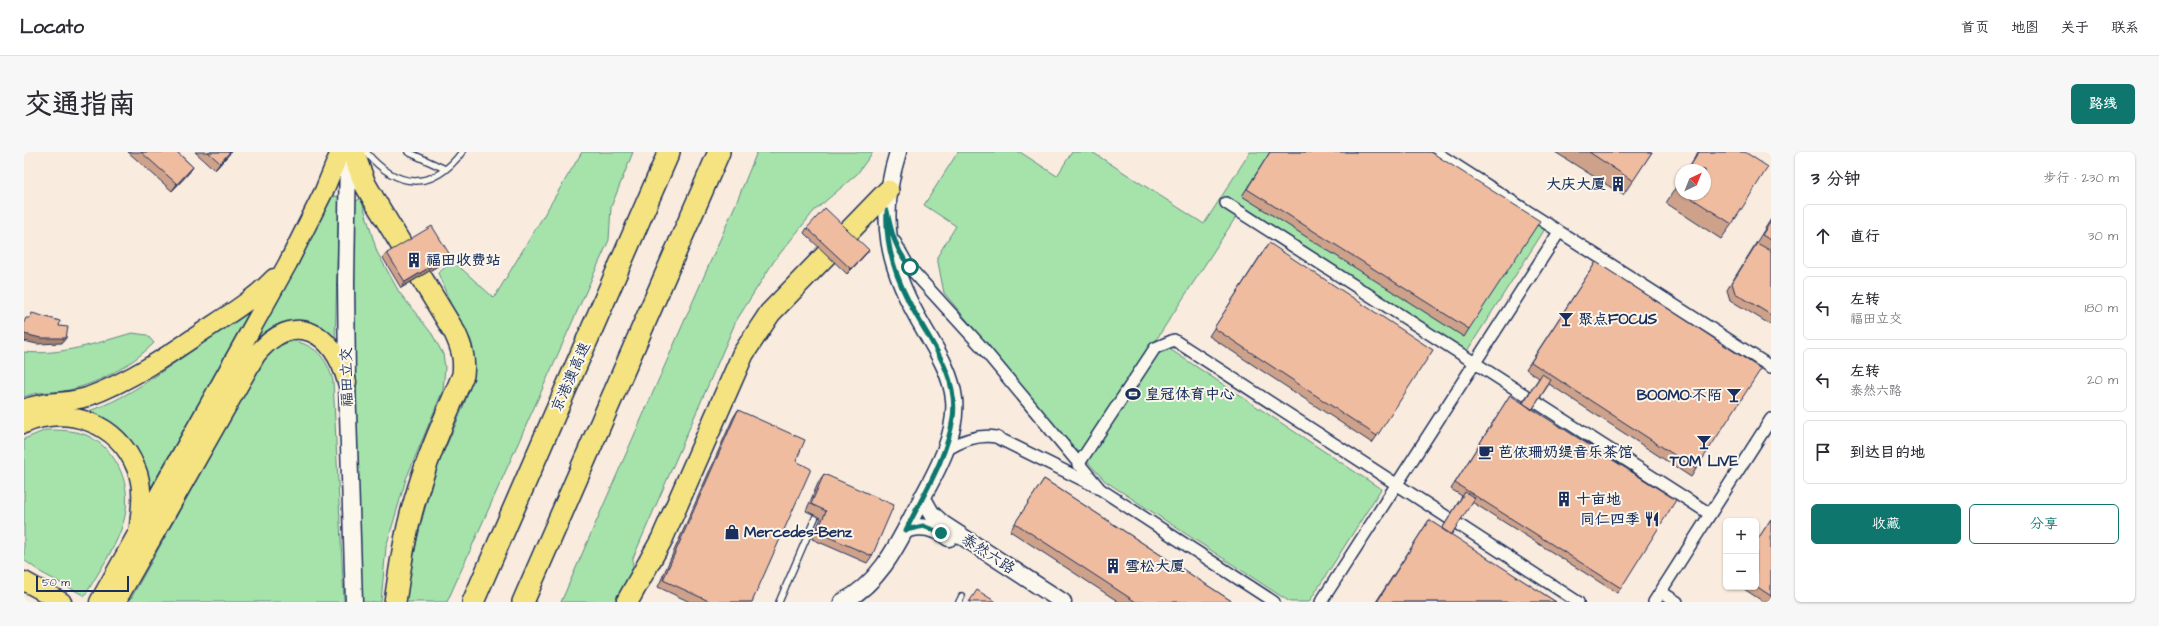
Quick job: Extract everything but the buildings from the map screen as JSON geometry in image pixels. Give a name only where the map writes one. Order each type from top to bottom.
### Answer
[{"type":"highway","points":[[353,152],[370,194],[455,333],[462,348],[464,361],[463,375],[422,475],[414,500],[401,562],[395,602]]},
{"type":"highway","name":"京港澳高速","points":[[473,602],[669,152]]},
{"type":"highway","points":[[523,602],[719,152]]},
{"type":"highway","points":[[627,602],[643,575],[676,509],[754,334],[770,313],[888,191]]},
{"type":"main road","points":[[116,602],[144,537],[288,263],[324,191],[340,152]]},
{"type":"main road","points":[[24,424],[68,402],[86,398],[159,361],[249,300],[288,263]]},
{"type":"main road","points":[[99,602],[144,537],[256,355],[274,337],[285,331],[297,330],[310,332],[322,338],[332,347],[340,360],[347,382]]},
{"type":"main road","points":[[24,408],[52,409],[95,424],[111,434],[125,449],[136,469],[141,489],[144,537]]},
{"type":"main road","points":[[24,576],[40,590]]},
{"type":"main road","points":[[24,581],[62,602]]},
{"type":"street","name":"福田立交","points":[[348,152],[346,282],[347,382],[354,602]]},
{"type":"street","points":[[1435,152],[1771,367]]},
{"type":"street","points":[[848,597],[872,580],[884,566],[906,530],[944,451],[953,417],[954,400],[951,383],[939,355],[898,279],[887,238],[888,191],[897,154]]},
{"type":"street","points":[[1226,204],[1710,514]]},
{"type":"street","points":[[887,211],[894,240],[907,264],[980,345],[1078,465],[1100,489]]},
{"type":"street","points":[[1321,602],[1559,232]]},
{"type":"street","points":[[1078,465],[1155,348],[1174,340],[1578,602]]},
{"type":"street","points":[[1654,602],[1771,419]]},
{"type":"street","points":[[944,451],[967,439],[987,436],[996,437],[1100,489],[1274,602]]},
{"type":"street","name":"泰然六路","points":[[922,496],[931,513],[943,524],[1062,602]]},
{"type":"street","name":"泰然六路","points":[[906,530],[923,526],[936,530],[1048,602]]},
{"type":"street","points":[[1661,592],[1677,602]]},
{"type":"lane","points":[[366,152],[385,172],[402,180],[423,180],[445,169],[462,152]]},
{"type":"lane","points":[[408,152],[445,169]]},
{"type":"lane","points":[[779,602],[816,516]]},
{"type":"lane","points":[[959,602],[962,596]]},
{"type":"green space","points":[[582,152],[633,152],[611,207],[609,240],[447,602],[406,602],[415,550],[428,499],[438,466],[469,391],[474,359],[471,341],[453,310],[438,273],[453,261],[494,298]]},
{"type":"green space","points":[[757,152],[873,152],[857,174],[814,211],[774,261],[736,321],[633,558],[632,602],[561,602],[737,201]]},
{"type":"green space","name":"皇冠体育中心","points":[[958,152],[1020,152],[1057,176],[1072,152],[1092,152],[1204,224],[1250,152],[1425,152],[1545,229],[1467,351],[1243,206],[1156,340],[1381,489],[1309,602],[1290,602],[1105,481],[1066,438],[944,293],[937,257],[956,226],[924,205]]},
{"type":"green space","points":[[329,195],[339,197],[335,344],[314,327],[297,320],[279,324],[256,339]]},
{"type":"green space","points":[[361,198],[377,252],[399,292],[432,334],[443,354],[445,368],[443,390],[406,479],[386,547],[381,602],[362,602],[360,585],[352,204]]},
{"type":"green space","points":[[254,306],[150,489],[137,451],[124,432],[103,417],[89,411],[124,396],[146,383],[207,341]]},
{"type":"green space","points":[[132,333],[147,335],[154,343],[124,367],[100,379],[76,388],[64,391],[44,392],[24,397],[24,352],[38,353],[78,348]]},
{"type":"green space","points":[[295,341],[316,350],[328,366],[333,381],[344,602],[129,602],[262,362],[276,348]]},
{"type":"green space","points":[[46,430],[76,432],[97,441],[114,459],[124,482],[126,507],[121,530],[112,550],[85,596],[42,573],[24,560],[24,439]]},
{"type":"place","name":"大庆大厦","points":[[1618,184]]},
{"type":"place","name":"福田收费站","points":[[414,260]]},
{"type":"place","name":"聚点FOCUS","points":[[1566,319]]},
{"type":"place","name":"皇冠体育中心","points":[[1133,394]]},
{"type":"place","name":"BOOMO·不陌","points":[[1734,395]]},
{"type":"place","name":"TOM LIVE","points":[[1704,442]]},
{"type":"place","name":"芭依珊奶缇音乐茶馆","points":[[1486,452]]},
{"type":"place","name":"十亩地","points":[[1564,499]]},
{"type":"place","name":"同仁四季","points":[[1652,519]]},
{"type":"place","name":"Mercedes-Benz","points":[[732,532]]},
{"type":"place","name":"雪松大厦","points":[[1113,566]]},
{"type":"route","points":[[910,267],[898,252],[890,230],[887,211],[887,238],[891,258],[898,279],[946,368],[951,383],[954,400],[950,436],[906,530],[923,526],[941,533]]}]
